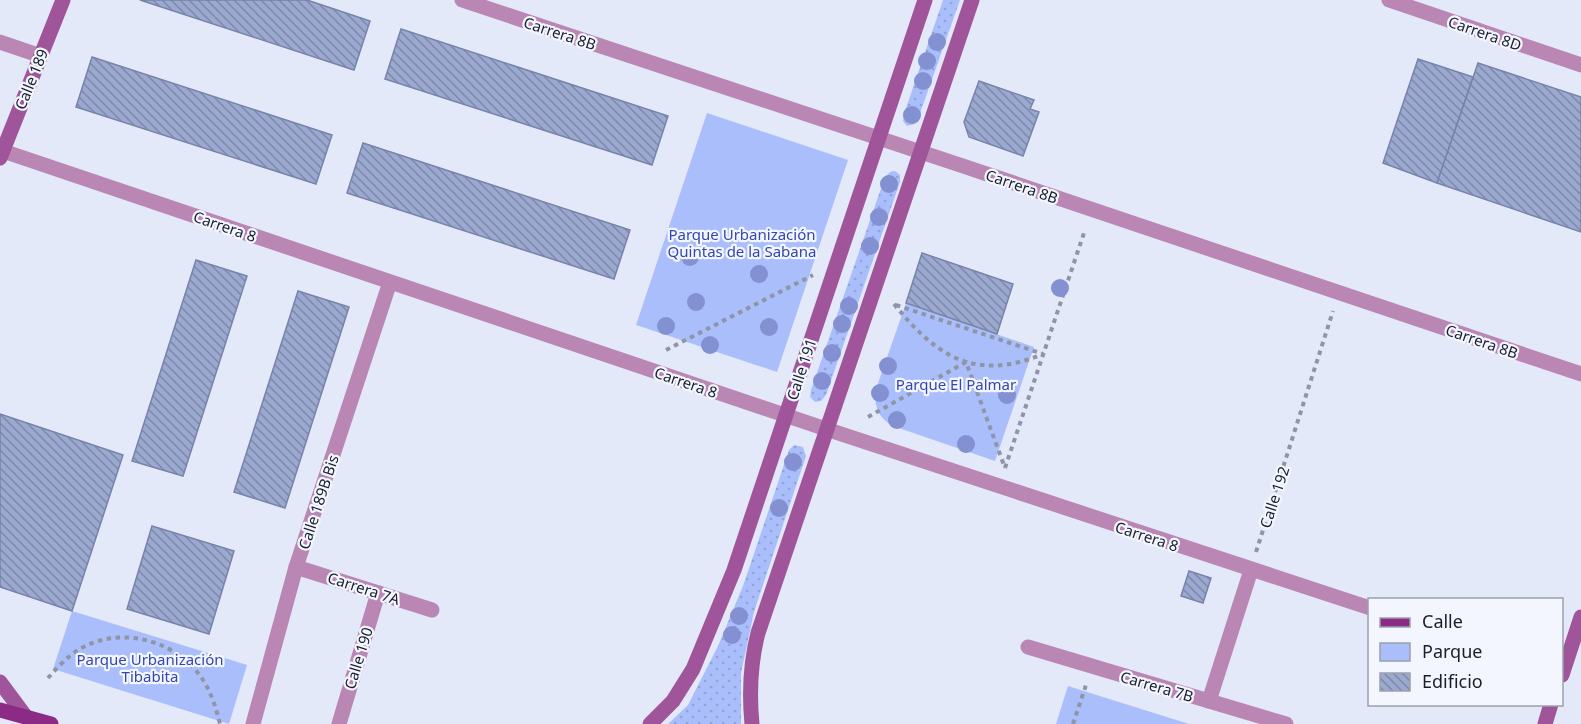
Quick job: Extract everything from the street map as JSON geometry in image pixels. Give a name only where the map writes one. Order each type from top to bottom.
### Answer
[{"type":"main road","points":[[0,710],[51,724]]},
{"type":"street","name":"Calle 189","points":[[2,155],[63,0]]},
{"type":"street","name":"Carrera 8B","points":[[462,0],[1581,374]]},
{"type":"street","name":"Calle 191","points":[[650,724],[673,701],[693,669],[734,570],[924,0]]},
{"type":"street","points":[[752,724],[750,681],[755,645],[772,587],[972,0]]},
{"type":"street","name":"Carrera 8D","points":[[1389,0],[1581,65]]},
{"type":"street","points":[[0,42],[41,56]]},
{"type":"street","name":"Carrera 8","points":[[2,155],[1368,607]]},
{"type":"street","name":"Calle 189B Bis","points":[[253,724],[296,567],[390,282]]},
{"type":"street","name":"Carrera 7A","points":[[296,567],[432,610]]},
{"type":"street","points":[[1209,701],[1251,570]]},
{"type":"street","name":"Calle 190","points":[[339,724],[378,593]]},
{"type":"street","points":[[1563,668],[1581,617]]},
{"type":"street","name":"Carrera 7B","points":[[1028,647],[1286,724]]},
{"type":"street","points":[[0,682],[26,717]]},
{"type":"street","points":[[1545,724],[1551,706]]},
{"type":"path","points":[[966,362],[1005,469],[1085,230]]},
{"type":"path","points":[[666,350],[816,274]]},
{"type":"path","name":"Calle 192","points":[[1251,570],[1338,293]]},
{"type":"path","points":[[894,304],[1043,354],[1024,362],[1005,366],[984,366],[966,362],[944,352],[926,339],[894,304]]},
{"type":"path","points":[[868,417],[966,362]]},
{"type":"path","points":[[48,678],[77,650],[90,644],[119,638],[149,639],[178,655],[201,677],[210,694],[220,724]]},
{"type":"path","points":[[1072,724],[1092,667]]},
{"type":"green space","points":[[943,0],[960,0],[918,119],[914,124],[907,126],[903,121],[904,114]]},
{"type":"green space","name":"Parque Urbanización Quintas de la Sabana","points":[[707,113],[848,160],[777,372],[636,325]]},
{"type":"green space","points":[[895,171],[900,175],[900,182],[826,395],[821,401],[815,402],[810,397],[811,390],[885,177]]},
{"type":"green space","name":"Parque El Palmar","points":[[906,303],[1034,347],[995,461],[893,426],[884,420],[879,412],[875,392]]},
{"type":"green space","points":[[794,445],[803,447],[806,456],[754,612],[741,673],[741,724],[668,724],[688,705],[718,646],[743,586],[789,450]]},
{"type":"green space","name":"Parque Urbanización Tibabita","points":[[72,611],[247,665],[229,724],[53,669]]},
{"type":"green space","points":[[1068,686],[1189,724],[1056,724]]},
{"type":"building","points":[[140,0],[307,0],[370,21],[354,70]]},
{"type":"building","points":[[401,29],[668,116],[652,165],[385,79]]},
{"type":"building","points":[[92,57],[332,135],[316,184],[76,107]]},
{"type":"building","points":[[1418,59],[1473,77],[1437,183],[1383,163]]},
{"type":"building","points":[[1478,63],[1581,97],[1581,232],[1437,183]]},
{"type":"building","points":[[979,81],[1034,100],[1030,109],[1039,112],[1023,156],[969,137],[964,122]]},
{"type":"building","points":[[363,143],[630,230],[614,279],[347,193]]},
{"type":"building","points":[[922,253],[1013,284],[997,334],[906,303]]},
{"type":"building","points":[[196,260],[247,276],[183,476],[132,461]]},
{"type":"building","points":[[298,291],[349,307],[285,508],[234,492]]},
{"type":"building","points":[[0,414],[123,455],[72,611],[0,587]]},
{"type":"building","points":[[152,526],[234,551],[209,634],[127,609]]},
{"type":"building","points":[[1189,571],[1211,578],[1203,603],[1181,596]]}]
